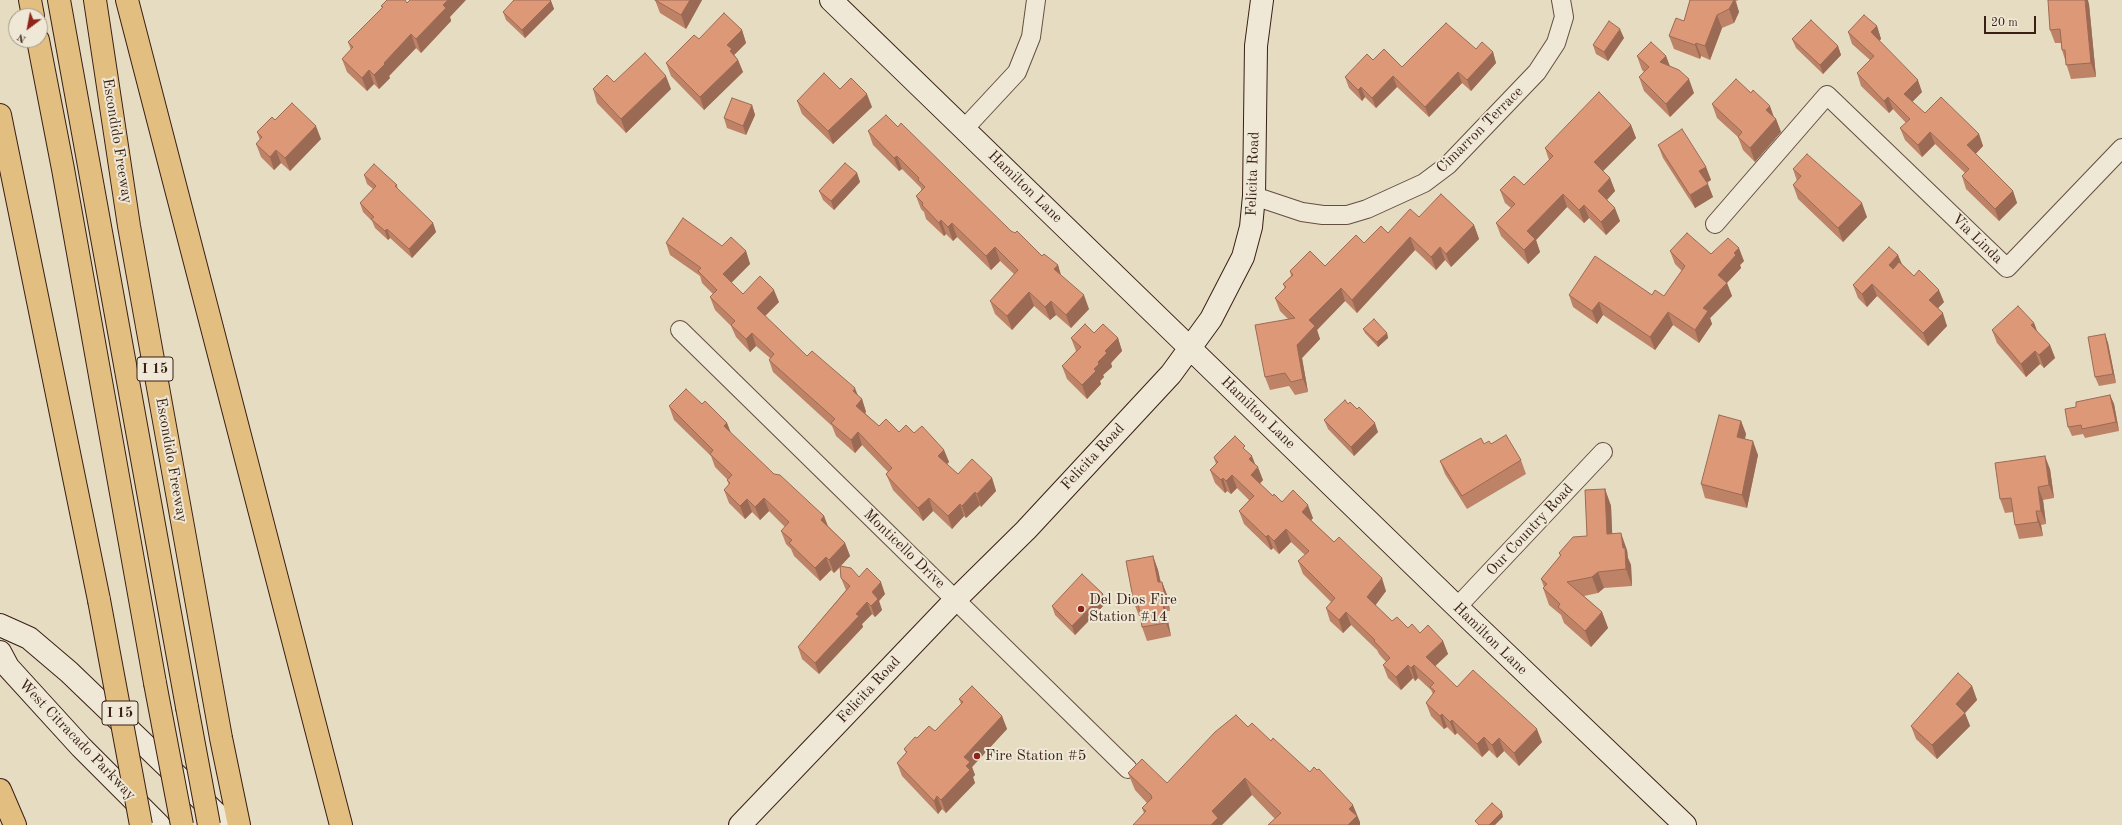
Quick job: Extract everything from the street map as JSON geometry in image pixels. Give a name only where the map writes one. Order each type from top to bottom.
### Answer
[{"type":"highway","points":[[59,0],[187,707],[209,816]]},
{"type":"highway","name":"Escondido Freeway","points":[[95,0],[129,226],[221,738],[239,825]]},
{"type":"highway","points":[[127,0],[340,825]]},
{"type":"highway","points":[[40,48],[63,169],[155,683],[182,825]]},
{"type":"highway","points":[[69,54],[129,226]]},
{"type":"highway","name":"I 15","points":[[0,115],[99,600],[141,825]]},
{"type":"highway","points":[[0,790],[15,825]]},
{"type":"main road","name":"Hamilton Lane","points":[[831,0],[1457,607],[1685,825]]},
{"type":"main road","name":"Felicita Road","points":[[740,825],[956,599],[1026,530],[1171,374],[1211,319],[1243,257],[1251,227],[1254,196],[1256,46],[1262,0]]},
{"type":"main road","points":[[0,625],[29,638],[70,672],[209,816],[228,825]]},
{"type":"main road","name":"West Citracado Parkway","points":[[0,652],[8,667],[71,736],[159,825]]},
{"type":"street","points":[[964,129],[1017,72],[1031,37],[1036,0]]},
{"type":"street","name":"Cimarron Terrace","points":[[1254,196],[1302,212],[1323,215],[1347,215],[1367,209],[1424,183],[1448,165],[1537,72],[1556,43],[1564,17],[1561,0]]},
{"type":"street","name":"Via Linda","points":[[1715,224],[1827,95],[2007,268],[2122,148]]},
{"type":"street","name":"Monticello Drive","points":[[680,330],[956,599],[1086,730],[1128,768]]},
{"type":"street","name":"Our Country Road","points":[[1457,607],[1603,452]]},
{"type":"building","points":[[387,0],[405,0],[407,3],[410,0],[448,0],[443,5],[446,8],[416,39],[411,34],[374,75],[369,70],[362,78],[342,59],[353,47],[348,42],[383,7],[381,6]]},
{"type":"building","points":[[514,0],[551,1],[522,30],[503,12]]},
{"type":"building","points":[[655,0],[690,0],[681,15]]},
{"type":"building","points":[[1690,0],[1734,0],[1729,9],[1717,15],[1705,46],[1696,43],[1695,45],[1669,36],[1676,18],[1684,21]]},
{"type":"building","points":[[2048,0],[2085,0],[2091,63],[2066,65],[2065,50],[2062,50],[2060,29],[2050,30]]},
{"type":"building","points":[[724,13],[742,30],[727,45],[732,49],[730,51],[738,60],[700,97],[666,63],[694,35],[699,39]]},
{"type":"building","points":[[1864,15],[1877,26],[1871,32],[1918,80],[1904,94],[1925,113],[1941,97],[1979,134],[1967,145],[2013,191],[1995,209],[1962,176],[1969,169],[1930,132],[1918,145],[1900,128],[1910,119],[1888,97],[1884,101],[1857,73],[1874,56],[1848,32]]},
{"type":"building","points":[[1811,20],[1838,46],[1820,65],[1792,39]]},
{"type":"building","points":[[1609,21],[1620,29],[1604,52],[1593,45]]},
{"type":"building","points":[[1446,23],[1476,49],[1482,42],[1493,52],[1467,80],[1458,72],[1425,107],[1393,76],[1372,98],[1361,87],[1358,90],[1345,77],[1367,54],[1373,60],[1384,49],[1402,67]]},
{"type":"building","points":[[1651,42],[1666,56],[1660,62],[1679,70],[1689,79],[1666,104],[1639,77],[1649,67],[1637,56]]},
{"type":"building","points":[[645,53],[666,76],[621,119],[593,89],[607,75],[614,82]]},
{"type":"building","points":[[824,73],[840,89],[851,78],[867,94],[828,131],[797,101]]},
{"type":"building","points":[[1736,79],[1751,93],[1753,90],[1770,106],[1766,110],[1776,119],[1750,148],[1738,137],[1742,132],[1712,104]]},
{"type":"building","points":[[1599,92],[1631,125],[1594,162],[1610,178],[1598,191],[1615,208],[1601,222],[1584,205],[1579,210],[1563,194],[1527,231],[1535,239],[1524,250],[1496,223],[1515,204],[1500,190],[1514,176],[1524,185],[1553,156],[1545,148]]},
{"type":"building","points":[[732,98],[752,105],[743,126],[724,118]]},
{"type":"building","points":[[292,103],[316,126],[285,158],[276,150],[270,157],[256,144],[262,137],[257,132],[272,117],[275,120]]},
{"type":"building","points":[[886,115],[898,127],[901,123],[1011,231],[1015,233],[1017,231],[1042,256],[1044,254],[1058,265],[1054,269],[1084,295],[1066,315],[1051,301],[1045,307],[1029,292],[1007,316],[990,301],[1018,270],[995,247],[986,256],[952,223],[948,227],[941,220],[939,223],[922,205],[923,203],[916,196],[925,187],[918,180],[919,178],[897,156],[894,158],[868,131]]},
{"type":"building","points":[[1682,129],[1706,167],[1699,171],[1708,184],[1690,195],[1658,145]]},
{"type":"building","points":[[1807,154],[1862,203],[1838,228],[1793,185],[1801,176],[1793,169]]},
{"type":"building","points":[[845,163],[857,173],[831,201],[819,191]]},
{"type":"building","points":[[374,164],[397,185],[395,186],[433,223],[409,249],[387,229],[385,231],[371,219],[374,217],[360,203],[376,186],[364,175]]},
{"type":"building","points":[[1441,194],[1474,225],[1446,254],[1440,247],[1431,257],[1410,237],[1352,300],[1341,288],[1309,320],[1315,326],[1297,345],[1303,379],[1291,382],[1285,373],[1265,377],[1255,325],[1295,318],[1275,298],[1286,287],[1283,284],[1293,275],[1290,271],[1310,251],[1325,266],[1356,235],[1364,243],[1381,226],[1388,233],[1410,209],[1419,217]]},
{"type":"building","points":[[683,218],[722,246],[731,237],[746,251],[723,274],[743,294],[760,276],[774,290],[757,308],[807,356],[812,351],[855,388],[853,391],[862,399],[856,406],[879,426],[886,419],[899,432],[906,425],[914,433],[922,426],[944,450],[938,456],[958,474],[972,459],[992,478],[977,494],[975,492],[962,506],[960,504],[948,516],[929,498],[918,508],[886,474],[892,468],[858,432],[851,440],[831,423],[835,419],[769,360],[774,354],[752,333],[746,339],[731,325],[735,321],[710,297],[717,290],[698,271],[701,268],[666,243]]},
{"type":"building","points":[[1687,233],[1711,254],[1728,238],[1739,248],[1734,253],[1736,255],[1718,275],[1727,283],[1703,308],[1708,311],[1695,330],[1668,312],[1650,337],[1599,302],[1592,311],[1569,295],[1595,256],[1652,295],[1655,290],[1664,296],[1685,266],[1670,251]]},
{"type":"building","points":[[1889,247],[1898,255],[1889,265],[1893,269],[1899,262],[1914,276],[1919,270],[1939,290],[1929,300],[1943,313],[1923,333],[1872,284],[1862,294],[1853,285]]},
{"type":"building","points":[[2018,306],[2034,323],[2031,325],[2050,345],[2039,355],[2035,351],[2021,364],[1992,330]]},
{"type":"building","points":[[1374,319],[1387,333],[1377,342],[1363,329]]},
{"type":"building","points":[[1085,324],[1094,333],[1103,324],[1118,338],[1105,351],[1107,353],[1098,362],[1099,364],[1094,369],[1096,371],[1082,385],[1062,366],[1081,347],[1071,338]]},
{"type":"building","points":[[2105,334],[2113,374],[2095,377],[2088,337]]},
{"type":"building","points":[[686,389],[702,404],[705,401],[727,423],[724,426],[774,474],[780,475],[824,516],[821,520],[845,543],[829,560],[826,557],[815,568],[789,543],[792,540],[781,531],[789,522],[764,498],[755,507],[747,499],[740,506],[724,490],[730,483],[727,480],[732,475],[710,454],[713,450],[669,406]]},
{"type":"building","points":[[2110,395],[2116,422],[2082,429],[2081,425],[2068,427],[2065,409],[2076,407],[2076,402]]},
{"type":"building","points":[[1345,400],[1348,404],[1350,402],[1357,409],[1359,407],[1375,423],[1351,447],[1324,420]]},
{"type":"building","points":[[1719,415],[1741,421],[1737,437],[1753,441],[1742,495],[1701,484]]},
{"type":"building","points":[[1506,435],[1521,460],[1462,496],[1440,461],[1481,438],[1484,444],[1489,441],[1491,444]]},
{"type":"building","points":[[1235,436],[1245,446],[1243,448],[1252,456],[1249,459],[1258,467],[1251,475],[1273,496],[1274,494],[1282,502],[1293,490],[1308,505],[1302,512],[1334,542],[1339,537],[1382,578],[1367,597],[1392,621],[1397,617],[1408,628],[1412,624],[1420,633],[1428,625],[1443,641],[1426,657],[1457,687],[1473,670],[1537,729],[1514,753],[1499,738],[1492,745],[1484,737],[1477,744],[1452,720],[1450,722],[1442,714],[1440,716],[1426,703],[1435,691],[1430,687],[1434,683],[1414,665],[1411,668],[1408,665],[1396,677],[1383,665],[1390,658],[1374,641],[1375,640],[1346,612],[1339,620],[1326,608],[1335,598],[1298,561],[1309,551],[1286,529],[1274,541],[1268,535],[1266,537],[1239,511],[1254,496],[1232,475],[1226,481],[1223,478],[1221,480],[1210,470],[1218,462],[1214,458],[1215,456]]},
{"type":"building","points":[[2045,456],[2049,485],[2038,487],[2041,511],[2036,511],[2038,522],[2015,525],[2011,498],[2000,499],[1995,463]]},
{"type":"building","points":[[1605,489],[1607,534],[1621,533],[1623,548],[1625,548],[1626,569],[1598,572],[1592,577],[1567,582],[1602,612],[1585,631],[1558,607],[1560,604],[1543,588],[1547,584],[1541,579],[1561,555],[1559,553],[1573,537],[1587,536],[1585,490]]},
{"type":"building","points":[[1153,556],[1158,582],[1162,582],[1165,597],[1162,598],[1166,623],[1142,627],[1138,602],[1134,603],[1126,561]]},
{"type":"building","points":[[840,566],[851,568],[859,577],[867,568],[881,582],[872,592],[878,599],[871,606],[867,602],[856,614],[859,616],[815,663],[798,647],[850,586],[841,578]]},
{"type":"building","name":"Del Dios Fire Station #14","points":[[1082,574],[1103,594],[1072,626],[1052,606]]},
{"type":"building","points":[[1958,673],[1972,686],[1956,704],[1965,713],[1932,745],[1911,726]]},
{"type":"building","points":[[972,686],[1002,716],[964,757],[970,762],[966,766],[970,770],[941,800],[937,796],[934,801],[897,763],[907,752],[904,749],[915,737],[917,738],[929,726],[935,731],[963,702],[959,699]]},
{"type":"building","points":[[1236,715],[1248,727],[1252,723],[1271,741],[1273,738],[1310,772],[1314,767],[1317,770],[1319,769],[1353,805],[1349,809],[1357,816],[1348,825],[1268,825],[1281,813],[1245,778],[1212,811],[1218,818],[1211,825],[1133,825],[1146,811],[1142,808],[1152,798],[1151,795],[1128,773],[1142,759],[1167,783],[1215,732]]},
{"type":"building","points":[[1492,803],[1502,812],[1489,825],[1479,825],[1475,821]]},
{"type":"place","name":"Del Dios Fire Station #14","points":[[1081,609]]},
{"type":"place","name":"Fire Station #5","points":[[977,756]]}]
